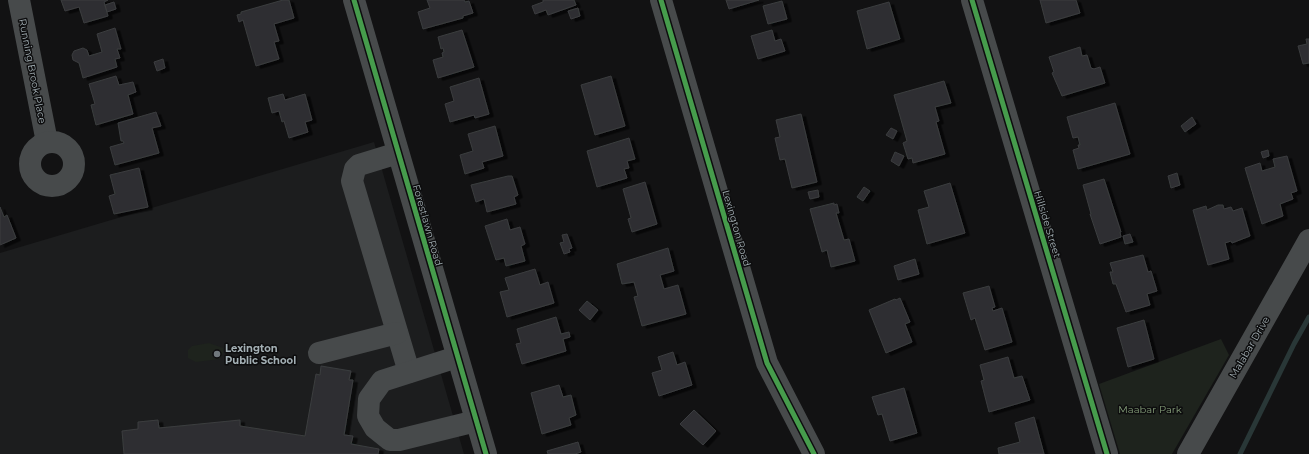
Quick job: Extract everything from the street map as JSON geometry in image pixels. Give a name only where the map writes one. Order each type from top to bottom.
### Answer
[{"type":"street","name":"Running Brook Place","points":[[19,0],[47,142]]},
{"type":"street","name":"Forestlawn Road","points":[[354,0],[486,454]]},
{"type":"street","name":"Lexington Road","points":[[661,0],[767,363],[814,454]]},
{"type":"street","name":"Hillside Street","points":[[972,0],[1107,454]]},
{"type":"street","points":[[398,153],[359,165],[355,169],[352,182],[408,372]]},
{"type":"street","name":"Malabar Drive","points":[[1188,454],[1309,240]]},
{"type":"street","points":[[319,353],[397,333]]},
{"type":"street","points":[[457,357],[382,381],[370,399],[368,416],[382,436],[390,440],[399,440],[476,421]]},
{"type":"shaded area","name":"Lexington Public School","points":[[374,142],[464,454],[0,454],[0,253]]},
{"type":"green space","name":"Maabar Park","points":[[1221,339],[1229,355],[1172,454],[1120,454],[1099,384]]},
{"type":"green space","points":[[209,343],[223,348],[223,353],[220,359],[196,362],[188,358],[188,350],[192,346]]},
{"type":"building","points":[[61,0],[108,0],[104,2],[108,16],[84,23],[79,7],[65,11]]},
{"type":"building","points":[[283,0],[289,0],[294,18],[274,24],[279,41],[274,42],[279,59],[256,66],[243,20],[239,22],[237,15],[241,14],[241,12]]},
{"type":"building","points":[[427,0],[469,1],[473,13],[463,16],[463,18],[423,29],[418,12],[430,8]]},
{"type":"building","points":[[543,0],[574,0],[576,5],[548,15],[546,10],[535,14],[532,6],[543,2]]},
{"type":"building","points":[[726,0],[759,0],[729,9]]},
{"type":"building","points":[[1040,0],[1076,0],[1080,13],[1046,23]]},
{"type":"building","points":[[782,1],[787,19],[768,24],[763,6]]},
{"type":"building","points":[[114,2],[116,9],[107,12],[105,5]]},
{"type":"building","points":[[889,2],[900,39],[867,49],[857,11]]},
{"type":"building","points":[[578,8],[580,16],[571,19],[568,11]]},
{"type":"building","points":[[115,28],[121,49],[117,49],[120,58],[115,59],[117,67],[83,78],[79,63],[73,60],[72,55],[74,51],[83,48],[87,50],[89,56],[102,52],[97,34]]},
{"type":"building","points":[[462,30],[474,67],[438,78],[433,60],[443,57],[442,53],[444,52],[443,48],[441,49],[438,37]]},
{"type":"building","points":[[772,30],[775,41],[781,39],[785,51],[758,59],[751,36]]},
{"type":"building","points":[[1306,39],[1309,39],[1309,63],[1303,64],[1298,46],[1307,44]]},
{"type":"building","points":[[1080,47],[1082,56],[1087,55],[1091,68],[1094,69],[1100,67],[1105,83],[1062,96],[1052,73],[1054,72],[1049,57]]},
{"type":"building","points":[[163,59],[165,68],[157,71],[154,62]]},
{"type":"building","points":[[116,76],[119,85],[133,82],[136,92],[128,95],[133,114],[96,125],[91,105],[95,104],[89,84]]},
{"type":"building","points":[[611,76],[625,126],[595,135],[581,85]]},
{"type":"building","points":[[479,78],[489,114],[475,118],[474,115],[450,122],[445,104],[454,101],[450,87]]},
{"type":"building","points":[[944,81],[951,103],[935,107],[939,121],[936,122],[945,154],[913,163],[912,158],[908,159],[903,143],[907,141],[894,95]]},
{"type":"building","points":[[283,94],[285,100],[305,94],[312,120],[305,122],[308,132],[289,138],[284,121],[282,122],[279,111],[272,113],[268,98]]},
{"type":"building","points":[[1115,103],[1130,154],[1078,169],[1073,150],[1079,148],[1078,145],[1080,145],[1078,137],[1073,138],[1067,117]]},
{"type":"building","points":[[156,112],[161,126],[152,128],[159,153],[115,165],[110,147],[124,143],[121,141],[118,123]]},
{"type":"building","points":[[801,114],[817,182],[792,188],[785,159],[780,160],[775,138],[780,137],[776,120]]},
{"type":"building","points":[[1192,117],[1196,124],[1185,132],[1181,126]]},
{"type":"building","points":[[495,126],[503,156],[482,162],[484,168],[465,174],[460,155],[473,151],[468,134]]},
{"type":"building","points":[[891,128],[897,131],[893,139],[886,135]]},
{"type":"building","points":[[629,138],[635,159],[627,161],[629,168],[624,169],[627,178],[597,187],[587,151]]},
{"type":"building","points":[[1268,150],[1269,156],[1263,158],[1261,152]]},
{"type":"building","points":[[895,152],[904,156],[899,166],[891,161]]},
{"type":"building","points":[[1287,156],[1297,191],[1291,193],[1293,199],[1280,204],[1283,216],[1262,224],[1245,168],[1260,163],[1262,171],[1275,167],[1273,159]]},
{"type":"building","points":[[139,168],[148,207],[114,214],[109,196],[115,194],[110,175]]},
{"type":"building","points":[[1177,173],[1180,185],[1171,188],[1168,176]]},
{"type":"building","points":[[512,176],[518,195],[514,197],[516,204],[487,212],[484,199],[476,202],[471,185]]},
{"type":"building","points":[[1104,179],[1121,232],[1121,237],[1100,244],[1090,214],[1083,185]]},
{"type":"building","points":[[645,182],[657,224],[632,232],[628,219],[631,218],[623,189]]},
{"type":"building","points":[[950,183],[965,233],[927,244],[918,210],[929,207],[924,191]]},
{"type":"building","points":[[864,187],[870,191],[863,201],[857,197]]},
{"type":"building","points":[[818,190],[819,197],[810,199],[808,192]]},
{"type":"building","points":[[834,203],[834,205],[837,204],[839,213],[836,213],[844,240],[849,239],[855,261],[831,267],[827,250],[822,252],[810,209]]},
{"type":"building","points":[[1218,205],[1223,205],[1224,209],[1231,207],[1233,211],[1242,208],[1250,236],[1232,243],[1231,241],[1225,243],[1229,259],[1208,265],[1193,210],[1206,206],[1207,210]]},
{"type":"building","points":[[0,207],[4,217],[7,215],[16,238],[0,245]]},
{"type":"building","points":[[507,219],[510,230],[520,227],[525,244],[521,246],[525,261],[506,266],[504,258],[496,260],[485,226]]},
{"type":"building","points":[[567,234],[572,248],[569,249],[570,252],[564,254],[560,243],[564,242],[562,235]]},
{"type":"building","points":[[1130,234],[1133,242],[1125,244],[1123,236]]},
{"type":"building","points":[[668,248],[674,271],[660,275],[664,289],[678,285],[686,314],[642,326],[634,297],[638,296],[634,282],[622,284],[617,264]]},
{"type":"building","points":[[1143,255],[1148,272],[1151,271],[1157,291],[1147,294],[1150,305],[1126,312],[1116,284],[1113,284],[1110,272],[1113,272],[1110,263]]},
{"type":"building","points":[[915,259],[919,274],[898,280],[894,266]]},
{"type":"building","points":[[535,269],[540,285],[548,282],[554,303],[507,317],[500,292],[509,290],[505,278]]},
{"type":"building","points":[[989,286],[995,307],[992,308],[993,311],[1002,308],[1012,342],[985,350],[975,318],[971,320],[963,293]]},
{"type":"building","points":[[900,298],[910,322],[905,324],[912,342],[886,353],[869,310]]},
{"type":"building","points":[[587,301],[598,310],[590,320],[579,310]]},
{"type":"building","points":[[556,317],[561,334],[569,332],[570,337],[563,339],[566,351],[522,364],[516,344],[521,343],[517,329]]},
{"type":"building","points":[[1144,320],[1154,359],[1128,367],[1117,328]]},
{"type":"building","points":[[673,352],[677,365],[685,362],[692,385],[659,396],[652,373],[662,370],[658,357]]},
{"type":"building","points":[[1008,357],[1014,378],[1022,376],[1030,400],[989,412],[981,381],[984,380],[980,365]]},
{"type":"building","points":[[321,366],[351,371],[349,380],[353,380],[344,435],[353,436],[351,444],[379,449],[378,454],[124,454],[122,431],[138,429],[138,422],[158,420],[159,428],[240,420],[240,426],[305,436],[316,374],[320,375]]},
{"type":"building","points":[[559,385],[563,397],[571,395],[576,415],[569,418],[571,425],[542,434],[531,393]]},
{"type":"building","points":[[904,388],[917,433],[890,441],[882,414],[878,415],[872,397]]},
{"type":"building","points":[[694,410],[716,431],[703,445],[680,424]]},
{"type":"building","points":[[1034,417],[1044,454],[999,454],[998,448],[1020,442],[1015,423]]},
{"type":"building","points":[[578,442],[581,452],[575,454],[548,454],[547,451]]},
{"type":"waterway","points":[[1240,454],[1294,344],[1309,317]]},
{"type":"cycle path","points":[[354,0],[486,454]]},
{"type":"cycle path","points":[[661,0],[767,363],[814,454]]},
{"type":"cycle path","points":[[972,0],[1107,454]]},
{"type":"place","name":"Lexington Public School","points":[[217,354]]}]
